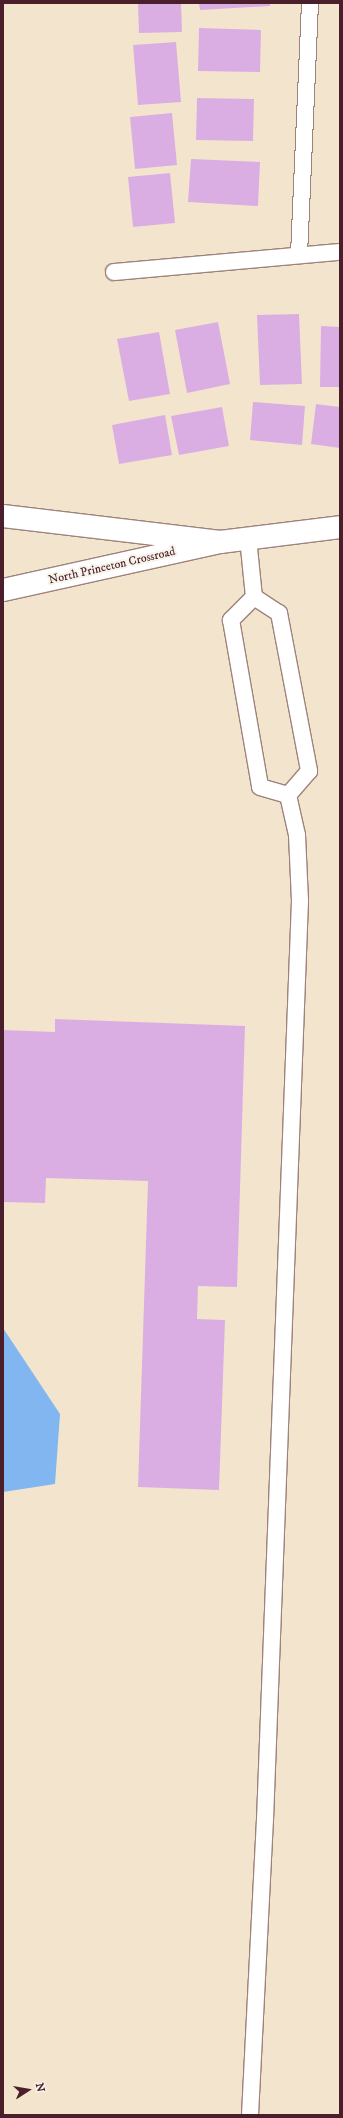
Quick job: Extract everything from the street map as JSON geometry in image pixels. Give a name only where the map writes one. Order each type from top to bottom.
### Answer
[{"type":"street","name":"North Princeton Crossroad","points":[[3,516],[220,542]]},
{"type":"street","name":"North Princeton Crossroad","points":[[3,590],[220,542],[340,527]]},
{"type":"lane","points":[[298,255],[310,3]]},
{"type":"lane","points":[[114,272],[340,252]]},
{"type":"lane","points":[[248,538],[254,597],[279,614],[309,771],[288,795]]},
{"type":"lane","points":[[254,597],[231,620],[232,627],[260,787],[288,795]]},
{"type":"lane","points":[[250,2115],[265,1820],[300,908],[297,835],[288,795]]},
{"type":"water","points":[[3,1328],[60,1414],[55,1484],[3,1492]]},
{"type":"building","points":[[138,3],[181,3],[182,32],[139,33]]},
{"type":"building","points":[[199,3],[270,3],[270,6],[200,10]]},
{"type":"building","points":[[199,28],[261,30],[260,72],[198,71]]},
{"type":"building","points":[[176,42],[181,102],[138,105],[133,45]]},
{"type":"building","points":[[197,98],[254,99],[253,141],[196,140]]},
{"type":"building","points":[[172,113],[177,165],[135,169],[130,117]]},
{"type":"building","points":[[191,159],[260,162],[258,206],[188,202]]},
{"type":"building","points":[[170,173],[175,223],[133,227],[128,177]]},
{"type":"building","points":[[299,314],[302,384],[260,385],[257,315]]},
{"type":"building","points":[[218,322],[230,384],[187,393],[175,330]]},
{"type":"building","points":[[321,326],[340,327],[340,387],[320,387]]},
{"type":"building","points":[[159,332],[170,394],[129,401],[117,339]]},
{"type":"building","points":[[253,402],[305,406],[302,445],[250,440]]},
{"type":"building","points":[[316,404],[340,407],[340,448],[311,444]]},
{"type":"building","points":[[222,407],[229,446],[179,455],[171,416]]},
{"type":"building","points":[[165,415],[172,455],[119,464],[112,425]]},
{"type":"building","points":[[55,1019],[245,1026],[237,1287],[198,1286],[197,1319],[225,1320],[219,1490],[138,1487],[148,1181],[46,1178],[45,1203],[3,1202],[3,1030],[55,1032]]}]
